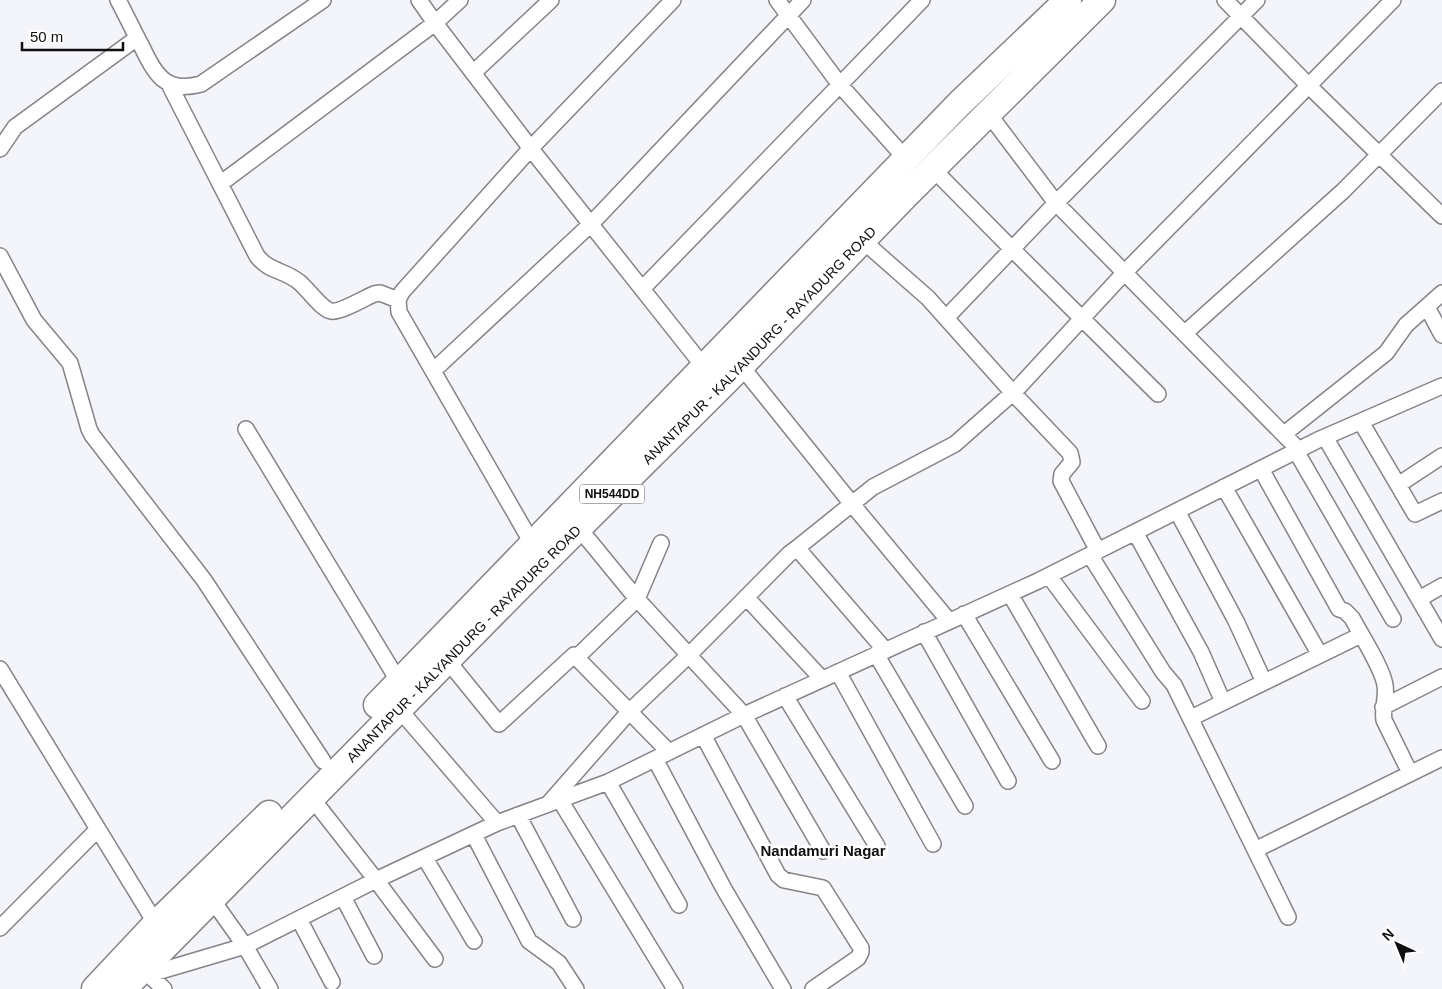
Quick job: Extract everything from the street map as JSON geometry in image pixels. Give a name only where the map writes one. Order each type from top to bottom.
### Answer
[{"type":"highway","name":"ANANTAPUR - KALYANDURG - RAYADURG ROAD","points":[[133,981],[211,898],[446,660],[704,367],[959,104],[1068,0]]},
{"type":"highway","name":"ANANTAPUR - KALYANDURG - RAYADURG ROAD","points":[[95,989],[156,924],[323,761],[399,682],[538,554],[578,527],[741,366],[932,168],[1102,0]]},
{"type":"street","points":[[118,0],[153,70],[169,84],[261,261],[270,268],[300,282],[325,308],[331,311],[380,293],[398,300]]},
{"type":"street","points":[[169,84],[188,87],[201,84],[324,0]]},
{"type":"street","points":[[420,0],[435,23],[531,148],[704,367]]},
{"type":"street","points":[[220,184],[435,23],[460,0]]},
{"type":"street","points":[[474,72],[551,0]]},
{"type":"street","points":[[538,554],[399,312],[398,300],[402,292],[531,148],[673,0]]},
{"type":"street","points":[[777,0],[840,85],[906,159]]},
{"type":"street","points":[[433,371],[590,224],[802,0]]},
{"type":"street","points":[[642,289],[922,0]]},
{"type":"street","points":[[1225,0],[1309,86],[1442,216]]},
{"type":"street","points":[[946,318],[1056,202],[1257,0]]},
{"type":"street","points":[[554,802],[629,712],[689,655],[789,554],[874,487],[955,444],[1013,393],[1125,272],[1393,0]]},
{"type":"street","points":[[0,149],[15,127],[137,38]]},
{"type":"street","points":[[1185,333],[1343,191],[1442,91]]},
{"type":"street","points":[[988,113],[1056,202],[1284,434],[1298,451],[1393,619]]},
{"type":"street","points":[[932,168],[1158,394]]},
{"type":"street","points":[[862,240],[928,298],[1070,453],[1072,462],[1062,474],[1061,481],[1094,553],[1163,672],[1174,685],[1288,917]]},
{"type":"street","points":[[0,256],[34,320],[70,363],[92,435],[204,580],[323,761]]},
{"type":"street","points":[[1284,434],[1386,353],[1406,325],[1442,293]]},
{"type":"street","points":[[1427,307],[1442,335]]},
{"type":"street","points":[[741,366],[852,504],[950,621]]},
{"type":"street","points":[[133,981],[245,946],[376,880],[497,823],[608,782],[744,715],[1049,576],[1325,437],[1442,386]]},
{"type":"street","points":[[1361,422],[1415,514],[1442,501]]},
{"type":"street","points":[[246,429],[399,682]]},
{"type":"street","points":[[1325,437],[1442,639]]},
{"type":"street","points":[[1398,485],[1442,456]]},
{"type":"street","points":[[1261,469],[1339,609],[1352,618],[1384,681],[1386,694],[1383,707],[1384,720],[1410,773]]},
{"type":"street","points":[[1224,487],[1320,655]]},
{"type":"street","points":[[1177,511],[1236,621],[1264,682]]},
{"type":"street","points":[[578,527],[637,599],[744,715],[823,851]]},
{"type":"street","points":[[1135,532],[1201,652],[1223,702]]},
{"type":"street","points":[[576,658],[637,599],[661,543]]},
{"type":"street","points":[[798,548],[880,652],[965,806]]},
{"type":"street","points":[[1049,576],[1142,701]]},
{"type":"street","points":[[1419,599],[1442,586]]},
{"type":"street","points":[[1010,594],[1098,746]]},
{"type":"street","points":[[746,597],[822,679]]},
{"type":"street","points":[[964,614],[1052,761]]},
{"type":"street","points":[[924,632],[1008,781]]},
{"type":"street","points":[[1191,718],[1361,635]]},
{"type":"street","points":[[446,660],[499,724],[574,655],[669,752]]},
{"type":"street","points":[[0,669],[156,924]]},
{"type":"street","points":[[838,672],[933,844]]},
{"type":"street","points":[[1383,707],[1442,677]]},
{"type":"street","points":[[785,696],[877,846]]},
{"type":"street","points":[[399,709],[497,823]]},
{"type":"street","points":[[703,735],[778,875],[784,880],[823,888],[861,948],[862,952],[858,958],[813,989]]},
{"type":"street","points":[[1255,850],[1442,758]]},
{"type":"street","points":[[655,759],[724,889],[783,989]]},
{"type":"street","points":[[608,782],[679,905]]},
{"type":"street","points":[[311,797],[435,959]]},
{"type":"street","points":[[554,802],[675,989]]},
{"type":"street","points":[[518,815],[573,920]]},
{"type":"street","points":[[0,928],[98,829]]},
{"type":"street","points":[[474,835],[529,941],[562,966],[576,989]]},
{"type":"street","points":[[425,858],[474,941]]},
{"type":"street","points":[[343,897],[374,956]]},
{"type":"street","points":[[211,898],[245,946],[270,989]]},
{"type":"street","points":[[299,918],[332,982]]},
{"type":"street","points":[[133,981],[164,989]]},
{"type":"district","name":"Nandamuri Nagar","points":[[823,851]]}]
